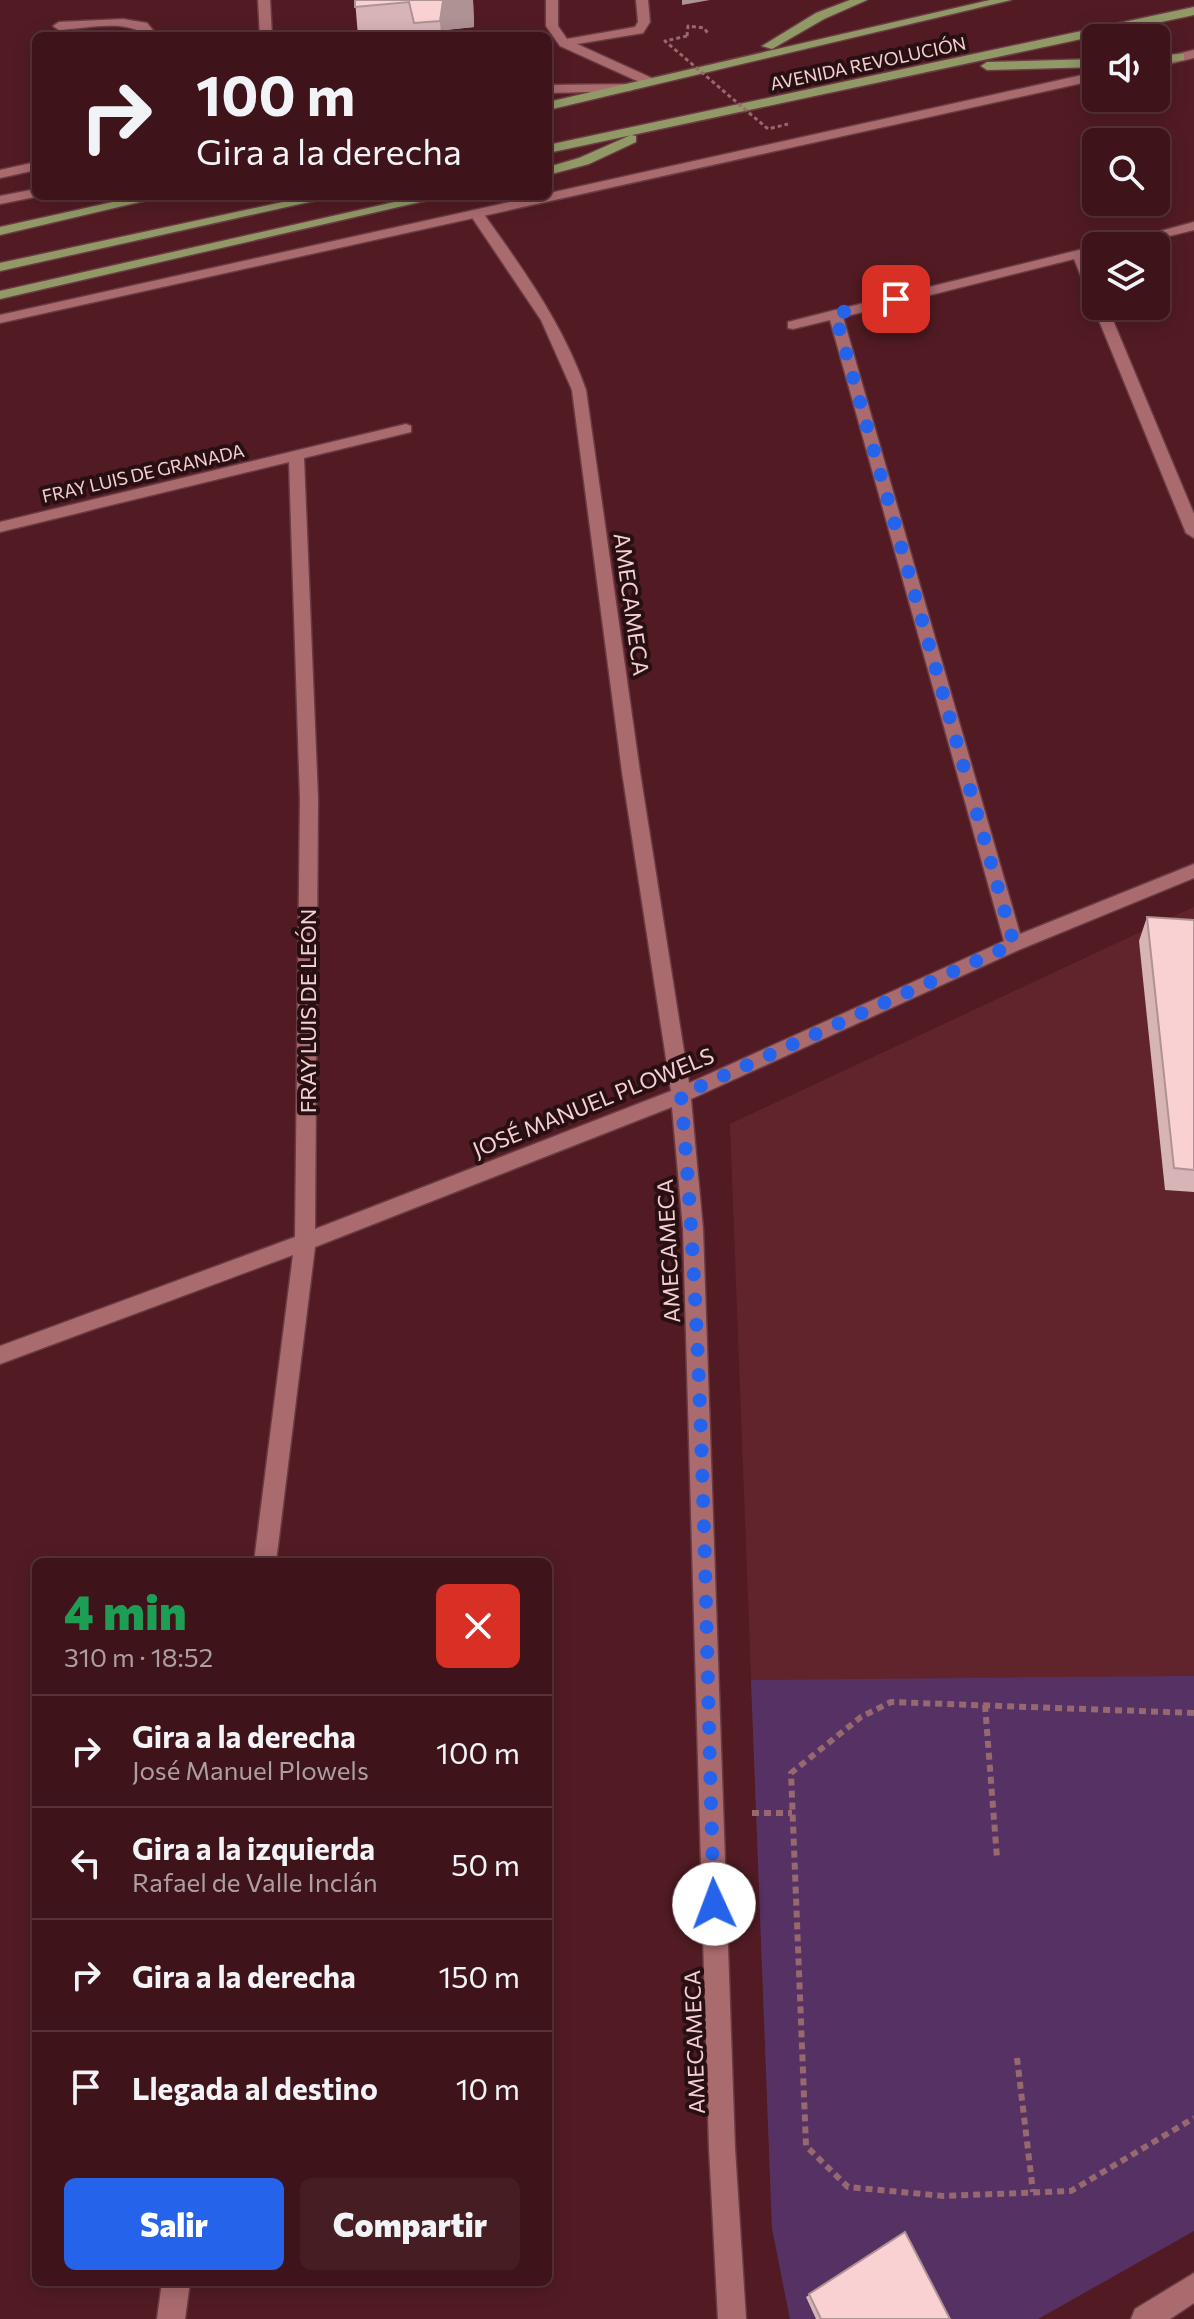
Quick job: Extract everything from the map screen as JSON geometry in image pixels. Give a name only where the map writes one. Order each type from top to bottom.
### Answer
[{"type":"main road","points":[[751,57],[820,16],[861,0]]},
{"type":"main road","name":"AVENIDA REVOLUCIÓN","points":[[552,105],[1005,0]]},
{"type":"main road","name":"AVENIDA REVOLUCIÓN","points":[[552,148],[1194,11]]},
{"type":"main road","points":[[943,66],[1082,63]]},
{"type":"main road","points":[[552,170],[608,150],[651,127]]},
{"type":"main road","points":[[0,231],[140,200]]},
{"type":"main road","points":[[0,267],[310,200]]},
{"type":"main road","points":[[0,295],[421,200]]},
{"type":"street","points":[[264,0],[266,32]]},
{"type":"street","points":[[552,0],[552,26],[564,43],[650,82]]},
{"type":"street","points":[[552,45],[639,30],[644,22],[642,0]]},
{"type":"street","points":[[59,26],[123,23],[143,26],[148,32]]},
{"type":"street","points":[[552,199],[1082,79]]},
{"type":"street","points":[[552,89],[630,87]]},
{"type":"street","points":[[0,174],[32,167]]},
{"type":"street","points":[[0,200],[32,194]]},
{"type":"street","points":[[0,319],[549,200]]},
{"type":"street","name":"AMECAMECA","points":[[478,216],[545,310],[567,351],[579,390],[633,788],[681,1095],[693,1229],[700,1395],[721,2133],[732,2319]]},
{"type":"street","points":[[1169,232],[1194,226]]},
{"type":"street","points":[[793,325],[1082,253]]},
{"type":"street","points":[[1079,254],[1082,261]]},
{"type":"street","points":[[835,314],[1014,944]]},
{"type":"street","points":[[1106,320],[1194,533]]},
{"type":"street","name":"FRAY LUIS DE GRANADA","points":[[0,527],[406,429]]},
{"type":"street","name":"FRAY LUIS DE LEÓN","points":[[266,1558],[305,1242],[309,799],[296,457]]},
{"type":"street","name":"JOSÉ MANUEL PLOWELS","points":[[0,1355],[305,1242],[681,1095],[1014,944],[1194,871]]},
{"type":"street","points":[[171,2319],[175,2286]]},
{"type":"street","points":[[1145,2319],[1194,2287]]},
{"type":"path","points":[[687,36],[665,41],[768,129],[788,124]]},
{"type":"path","points":[[1194,1720],[1190,1713],[891,1702],[861,1717],[791,1773],[806,2146],[848,2187],[944,2196],[1071,2191],[1194,2118]]},
{"type":"path","points":[[985,1705],[997,1858]]},
{"type":"path","points":[[1017,2058],[1033,2192]]},
{"type":"shaded area","points":[[1194,907],[1194,2209],[790,2319],[772,2228],[730,1124]]},
{"type":"shaded area","points":[[1194,1676],[1194,2231],[1038,2319],[790,2319],[772,2228],[751,1680]]},
{"type":"building","points":[[355,0],[449,0],[443,1],[440,21],[414,23],[409,2],[355,7]]},
{"type":"building","points":[[1147,917],[1194,920],[1194,1170],[1174,1168]]},
{"type":"building","points":[[905,2232],[950,2319],[821,2319],[809,2294]]},
{"type":"route","points":[[714,1904],[693,1229],[681,1095],[1014,944],[835,314],[896,299]]}]
